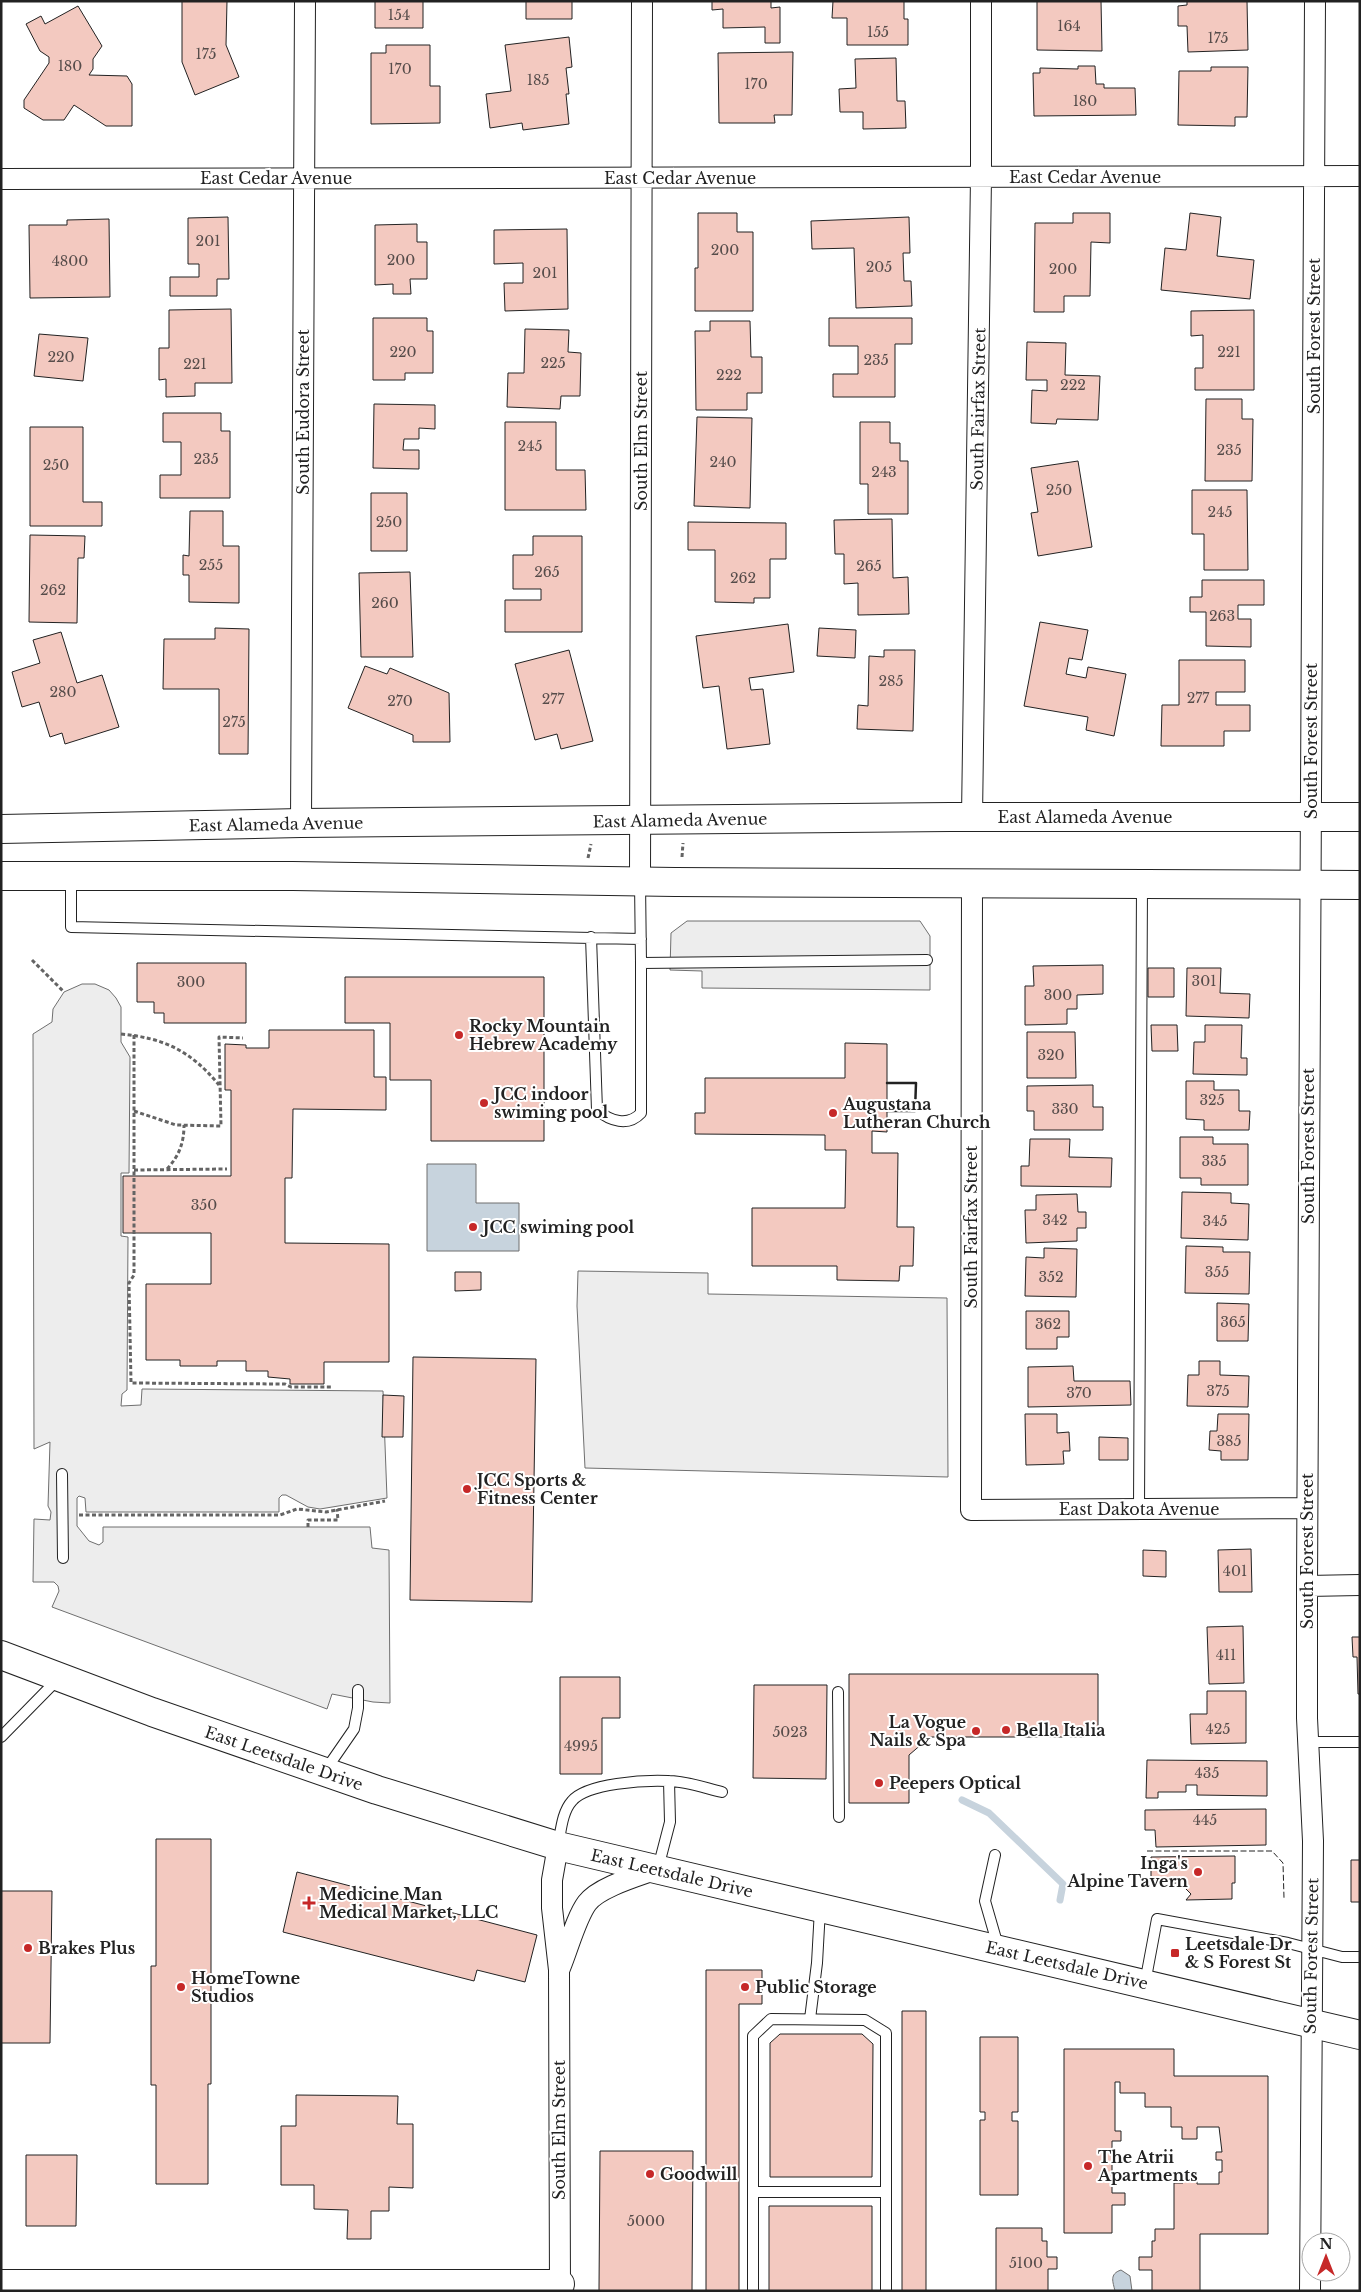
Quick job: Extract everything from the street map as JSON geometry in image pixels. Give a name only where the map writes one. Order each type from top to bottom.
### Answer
[{"type":"main road","name":"East Alameda Avenue","points":[[1,829],[301,823],[972,817],[1360,817]]},
{"type":"main road","points":[[1,876],[293,876],[640,882],[1360,885]]},
{"type":"main road","name":"East Leetsdale Drive","points":[[1,1655],[59,1678],[324,1772],[444,1812],[558,1846],[1360,2035]]},
{"type":"main road","points":[[1,2284],[560,2287]]},
{"type":"street","name":"South Eudora Street","points":[[301,823],[305,1]]},
{"type":"street","name":"South Elm Street","points":[[640,882],[642,1]]},
{"type":"street","name":"South Fairfax Street","points":[[972,817],[981,177],[981,1]]},
{"type":"street","name":"South Forest Street","points":[[1310,2291],[1313,1841],[1309,1742],[1307,1508],[1315,1]]},
{"type":"street","name":"East Cedar Avenue","points":[[1,179],[1360,176]]},
{"type":"street","name":"South Fairfax Street","points":[[970,1510],[972,884]]},
{"type":"street","name":"East Dakota Avenue","points":[[970,1510],[1307,1508]]},
{"type":"street","points":[[1307,1586],[1360,1585]]},
{"type":"street","name":"South Elm Street","points":[[558,1846],[552,1880],[552,1908],[559,1970],[560,2287]]},
{"type":"street","name":"South Elm Street","points":[[559,1970],[580,1914],[588,1901],[602,1891],[657,1869]]},
{"type":"lane","points":[[71,876],[72,927],[641,939]]},
{"type":"lane","points":[[590,937],[597,1110],[607,1119],[624,1122],[635,1119],[641,1113],[640,882]]},
{"type":"lane","points":[[1139,1509],[1142,884]]},
{"type":"lane","points":[[641,963],[927,960]]},
{"type":"lane","points":[[62,1474],[64,1558]]},
{"type":"lane","points":[[1,1737],[59,1678]]},
{"type":"lane","points":[[324,1772],[354,1729],[358,1708],[358,1690]]},
{"type":"lane","points":[[838,1692],[839,1816]]},
{"type":"lane","points":[[1309,1742],[1360,1742]]},
{"type":"lane","points":[[657,1869],[670,1822],[669,1780]]},
{"type":"lane","points":[[558,1846],[565,1813],[572,1801],[586,1790],[604,1786],[669,1780],[722,1792]]},
{"type":"lane","points":[[996,1855],[985,1901],[999,1950]]},
{"type":"lane","points":[[810,2019],[817,1963],[820,1908]]},
{"type":"lane","points":[[1144,1984],[1157,1919],[1288,1943],[1342,1957],[1360,1957]]},
{"type":"lane","points":[[753,2291],[753,2036],[772,2019],[865,2020],[886,2033],[886,2291]]},
{"type":"lane","points":[[753,2192],[886,2192]]},
{"type":"path","points":[[586,865],[593,836]]},
{"type":"path","points":[[683,841],[682,857],[684,863]]},
{"type":"path","points":[[32,960],[64,992]]},
{"type":"path","points":[[121,1034],[148,1036],[186,1054],[208,1072],[219,1085]]},
{"type":"path","points":[[134,1035],[134,1275],[129,1283],[131,1383],[285,1384],[291,1387],[332,1387]]},
{"type":"path","points":[[134,1111],[176,1125],[221,1126],[219,1037],[243,1038]]},
{"type":"path","points":[[167,1169],[179,1152],[183,1142],[184,1125]]},
{"type":"path","points":[[134,1170],[228,1169]]},
{"type":"path","points":[[79,1515],[280,1515],[297,1510],[319,1512],[385,1501]]},
{"type":"path","points":[[308,1527],[308,1520],[338,1520],[337,1510]]},
{"type":"shaded area","points":[[687,921],[920,921],[930,936],[930,990],[702,988],[702,971],[670,970],[671,933]]},
{"type":"shaded area","points":[[82,984],[95,984],[109,990],[116,998],[121,1007],[121,1042],[130,1057],[129,1173],[121,1173],[121,1236],[128,1237],[127,1390],[122,1394],[121,1406],[141,1405],[142,1389],[383,1391],[387,1498],[320,1509],[308,1507],[286,1495],[282,1495],[279,1498],[279,1512],[86,1512],[85,1498],[79,1496],[77,1498],[77,1526],[89,1541],[99,1545],[103,1542],[103,1527],[370,1527],[372,1548],[389,1550],[390,1703],[373,1702],[332,1694],[327,1709],[52,1607],[59,1591],[58,1586],[54,1582],[33,1582],[34,1519],[50,1520],[51,1512],[48,1506],[50,1442],[34,1449],[33,1034],[52,1022],[53,1009],[64,992]]},
{"type":"shaded area","name":"JCC swiming pool","points":[[427,1164],[476,1164],[476,1203],[519,1203],[519,1251],[427,1251]]},
{"type":"shaded area","points":[[578,1271],[708,1273],[708,1294],[947,1298],[948,1477],[585,1468],[577,1306]]},
{"type":"shaded area","points":[[1121,2270],[1130,2276],[1132,2291],[1115,2291],[1113,2276]]},
{"type":"building","points":[[182,1],[227,1],[226,45],[239,77],[195,95],[182,62]]},
{"type":"building","points":[[375,1],[423,1],[423,28],[375,28]]},
{"type":"building","points":[[526,1],[572,1],[572,19],[526,19]]},
{"type":"building","points":[[712,1],[771,1],[771,8],[780,7],[780,43],[765,43],[765,27],[723,28],[723,9],[712,10]]},
{"type":"building","points":[[833,1],[904,1],[904,19],[908,19],[908,45],[847,45],[847,18],[832,18]]},
{"type":"building","points":[[1037,1],[1101,1],[1102,51],[1037,50]]},
{"type":"building","points":[[1187,1],[1247,1],[1248,50],[1188,52],[1187,26],[1178,26],[1178,6],[1187,5]]},
{"type":"building","points":[[78,6],[102,46],[93,59],[93,69],[89,75],[127,76],[132,84],[132,126],[106,126],[74,105],[64,120],[43,120],[24,108],[24,100],[49,63],[49,57],[40,51],[26,24],[41,16],[45,24]]},
{"type":"building","points":[[569,37],[572,67],[566,68],[569,94],[566,94],[569,124],[523,130],[522,123],[490,128],[486,94],[511,91],[505,45]]},
{"type":"building","points":[[386,45],[430,45],[430,86],[440,86],[440,123],[371,124],[371,53],[386,53]]},
{"type":"building","points":[[793,52],[792,115],[774,115],[775,123],[719,123],[718,53]]},
{"type":"building","points":[[896,58],[897,101],[905,101],[906,128],[863,129],[863,112],[840,112],[839,89],[856,88],[855,59]]},
{"type":"building","points":[[1078,66],[1095,66],[1096,84],[1104,84],[1104,88],[1135,88],[1136,115],[1034,116],[1033,73],[1040,73],[1040,68],[1078,69]]},
{"type":"building","points":[[1211,67],[1248,67],[1247,117],[1235,117],[1235,126],[1178,125],[1179,71],[1211,71]]},
{"type":"building","points":[[698,213],[737,213],[737,232],[753,232],[753,311],[695,311],[695,268],[698,268]]},
{"type":"building","points":[[1073,213],[1110,213],[1110,243],[1091,242],[1090,296],[1064,296],[1064,312],[1034,312],[1035,223],[1073,223]]},
{"type":"building","points":[[1190,213],[1221,217],[1217,256],[1254,260],[1250,299],[1161,290],[1165,248],[1186,250]]},
{"type":"building","points":[[228,217],[229,279],[217,279],[217,296],[170,296],[170,277],[199,277],[199,264],[188,264],[188,218]]},
{"type":"building","points":[[909,217],[910,253],[903,253],[904,281],[911,281],[912,306],[856,308],[854,248],[812,249],[811,221]]},
{"type":"building","points":[[109,219],[110,297],[30,298],[29,225],[67,225],[67,220]]},
{"type":"building","points":[[417,224],[417,242],[427,242],[427,279],[410,279],[411,294],[393,294],[393,284],[375,285],[375,225]]},
{"type":"building","points":[[567,229],[568,309],[505,311],[504,283],[523,283],[523,263],[494,264],[494,230]]},
{"type":"building","points":[[231,309],[232,383],[195,383],[195,396],[166,397],[166,379],[159,380],[159,348],[169,348],[169,310]]},
{"type":"building","points":[[1254,310],[1254,390],[1195,390],[1195,368],[1203,368],[1203,335],[1191,336],[1191,311]]},
{"type":"building","points":[[373,318],[427,318],[427,331],[433,331],[433,373],[405,373],[405,380],[373,380]]},
{"type":"building","points":[[829,318],[912,318],[912,344],[895,344],[895,397],[833,397],[833,374],[858,374],[858,346],[829,346]]},
{"type":"building","points":[[710,321],[750,321],[751,357],[762,357],[762,393],[747,393],[747,410],[696,410],[695,331],[710,331]]},
{"type":"building","points":[[525,329],[569,330],[568,352],[581,353],[580,396],[561,396],[560,409],[507,407],[508,373],[524,373]]},
{"type":"building","points":[[39,334],[88,338],[83,381],[34,376]]},
{"type":"building","points":[[1027,342],[1066,343],[1065,375],[1100,376],[1098,420],[1057,419],[1056,424],[1031,423],[1032,390],[1047,391],[1047,380],[1026,380]]},
{"type":"building","points":[[1206,399],[1242,399],[1242,419],[1253,419],[1252,481],[1205,481]]},
{"type":"building","points":[[374,404],[435,405],[435,429],[419,428],[419,439],[404,439],[403,450],[419,450],[419,469],[373,468]]},
{"type":"building","points":[[163,413],[221,413],[221,431],[230,431],[230,498],[160,498],[160,475],[181,475],[181,442],[163,442]]},
{"type":"building","points":[[697,417],[752,418],[750,508],[694,506]]},
{"type":"building","points":[[505,422],[556,422],[556,470],[585,470],[586,510],[505,510]]},
{"type":"building","points":[[860,422],[890,422],[890,443],[900,443],[900,461],[908,461],[908,514],[868,514],[868,484],[860,484]]},
{"type":"building","points":[[30,427],[83,427],[83,502],[102,502],[102,526],[30,526]]},
{"type":"building","points":[[1078,461],[1092,547],[1038,556],[1031,513],[1038,512],[1031,468]]},
{"type":"building","points":[[1192,490],[1247,490],[1248,570],[1204,570],[1204,534],[1192,534]]},
{"type":"building","points":[[371,493],[407,493],[407,551],[371,551]]},
{"type":"building","points":[[190,511],[223,511],[223,546],[239,546],[239,603],[189,602],[189,575],[183,575],[183,555],[189,556]]},
{"type":"building","points":[[892,519],[893,578],[908,577],[909,614],[858,615],[858,583],[844,584],[844,554],[835,554],[834,520]]},
{"type":"building","points":[[688,522],[786,523],[786,559],[770,559],[770,598],[754,598],[754,603],[715,602],[715,550],[688,550]]},
{"type":"building","points":[[30,535],[85,536],[84,558],[78,558],[77,623],[29,622]]},
{"type":"building","points":[[533,536],[582,536],[582,632],[505,632],[505,600],[541,600],[541,589],[513,589],[513,555],[533,555]]},
{"type":"building","points":[[410,572],[413,657],[361,657],[359,573]]},
{"type":"building","points":[[1202,580],[1264,580],[1264,605],[1238,605],[1238,619],[1251,619],[1251,647],[1206,646],[1206,612],[1190,612],[1190,597],[1202,597]]},
{"type":"building","points":[[1040,622],[1088,630],[1082,660],[1069,658],[1066,674],[1086,678],[1088,667],[1126,674],[1114,736],[1086,730],[1088,717],[1024,706]]},
{"type":"building","points":[[788,624],[794,672],[749,678],[751,690],[763,689],[770,744],[727,749],[719,686],[703,688],[696,636]]},
{"type":"building","points":[[215,628],[249,629],[248,754],[219,754],[219,689],[163,689],[164,639],[215,639]]},
{"type":"building","points":[[819,628],[856,630],[855,658],[817,656]]},
{"type":"building","points":[[61,632],[77,683],[102,675],[119,727],[65,744],[62,733],[50,737],[39,702],[22,707],[12,672],[40,663],[33,640]]},
{"type":"building","points":[[569,650],[593,741],[561,749],[557,734],[535,740],[515,664]]},
{"type":"building","points":[[884,650],[915,650],[913,731],[857,729],[858,705],[868,706],[869,656],[884,657]]},
{"type":"building","points":[[1179,660],[1245,660],[1245,692],[1216,692],[1216,705],[1250,705],[1250,731],[1224,731],[1224,746],[1161,746],[1162,705],[1179,705]]},
{"type":"building","points":[[365,666],[387,674],[390,668],[449,693],[450,742],[413,742],[413,735],[348,708]]},
{"type":"building","points":[[137,963],[246,963],[246,1023],[164,1023],[164,1013],[154,1013],[154,1002],[137,1002]]},
{"type":"building","points":[[1103,965],[1103,994],[1077,995],[1077,1009],[1067,1009],[1067,1024],[1025,1025],[1025,986],[1034,986],[1033,966]]},
{"type":"building","points":[[1148,968],[1174,968],[1174,997],[1148,997]]},
{"type":"building","points":[[1187,968],[1221,968],[1220,993],[1250,994],[1249,1018],[1186,1016]]},
{"type":"building","points":[[345,977],[544,977],[544,1141],[431,1141],[431,1080],[390,1080],[390,1023],[345,1023]]},
{"type":"building","points":[[1151,1025],[1177,1025],[1178,1051],[1152,1051]]},
{"type":"building","points":[[1205,1025],[1242,1025],[1241,1058],[1247,1058],[1247,1075],[1193,1074],[1194,1042],[1205,1042]]},
{"type":"building","points":[[269,1030],[374,1030],[374,1077],[386,1077],[386,1110],[293,1109],[292,1178],[285,1178],[285,1243],[389,1244],[389,1362],[324,1362],[324,1384],[290,1384],[290,1379],[268,1377],[268,1371],[246,1371],[246,1361],[217,1361],[217,1366],[180,1366],[180,1360],[146,1360],[146,1284],[211,1284],[211,1233],[123,1233],[123,1176],[231,1176],[231,1090],[225,1090],[225,1044],[246,1045],[246,1048],[269,1048]]},
{"type":"building","points":[[1027,1032],[1075,1032],[1076,1078],[1027,1078]]},
{"type":"building","points":[[845,1043],[887,1044],[887,1132],[872,1131],[872,1153],[898,1153],[897,1227],[914,1227],[913,1266],[900,1266],[899,1281],[837,1280],[837,1266],[752,1266],[752,1208],[845,1208],[846,1150],[825,1150],[825,1135],[695,1134],[695,1113],[705,1113],[705,1078],[845,1078]]},
{"type":"building","points":[[1186,1081],[1214,1081],[1214,1090],[1239,1090],[1239,1111],[1250,1111],[1249,1130],[1204,1130],[1204,1120],[1186,1119]]},
{"type":"building","points":[[1093,1085],[1093,1107],[1103,1107],[1103,1130],[1034,1130],[1034,1111],[1027,1111],[1027,1086]]},
{"type":"building","points":[[1180,1137],[1213,1137],[1213,1144],[1248,1144],[1248,1185],[1201,1185],[1201,1178],[1180,1178]]},
{"type":"building","points":[[1030,1139],[1070,1139],[1069,1157],[1112,1158],[1111,1187],[1021,1186],[1021,1166],[1029,1166]]},
{"type":"building","points":[[1182,1192],[1231,1193],[1231,1203],[1249,1204],[1248,1240],[1181,1238]]},
{"type":"building","points":[[1077,1194],[1078,1212],[1086,1212],[1086,1228],[1077,1228],[1077,1241],[1026,1243],[1025,1210],[1036,1210],[1036,1195]]},
{"type":"building","points":[[1186,1246],[1223,1247],[1223,1252],[1250,1252],[1249,1294],[1185,1293]]},
{"type":"building","points":[[1044,1248],[1077,1249],[1076,1297],[1025,1296],[1026,1257],[1044,1258]]},
{"type":"building","points":[[455,1272],[481,1272],[481,1290],[455,1291]]},
{"type":"building","points":[[1217,1303],[1249,1304],[1248,1341],[1217,1341]]},
{"type":"building","points":[[1026,1311],[1069,1311],[1069,1337],[1057,1337],[1057,1349],[1026,1349]]},
{"type":"building","points":[[413,1357],[536,1359],[532,1602],[410,1600]]},
{"type":"building","points":[[1199,1361],[1220,1361],[1220,1375],[1249,1376],[1248,1407],[1187,1406],[1188,1375],[1199,1375]]},
{"type":"building","points":[[1073,1366],[1074,1381],[1130,1381],[1131,1405],[1028,1407],[1028,1367]]},
{"type":"building","points":[[383,1395],[404,1396],[403,1437],[382,1437]]},
{"type":"building","points":[[1025,1414],[1057,1414],[1057,1433],[1069,1432],[1070,1451],[1063,1451],[1064,1464],[1026,1465]]},
{"type":"building","points":[[1218,1414],[1249,1414],[1248,1460],[1221,1460],[1221,1451],[1209,1450],[1210,1431],[1217,1431]]},
{"type":"building","points":[[1099,1437],[1128,1438],[1128,1460],[1099,1460]]},
{"type":"building","points":[[1251,1549],[1252,1592],[1219,1592],[1218,1550]]},
{"type":"building","points":[[1143,1550],[1166,1551],[1166,1577],[1143,1576]]},
{"type":"building","points":[[1243,1626],[1244,1683],[1209,1684],[1207,1627]]},
{"type":"building","points":[[1352,1637],[1360,1637],[1360,1694],[1358,1694],[1357,1657],[1353,1657]]},
{"type":"building","points":[[849,1674],[1098,1674],[1098,1737],[930,1737],[909,1755],[909,1803],[849,1803]]},
{"type":"building","points":[[560,1677],[620,1677],[620,1718],[602,1718],[602,1774],[560,1774]]},
{"type":"building","points":[[754,1685],[827,1685],[826,1779],[753,1778]]},
{"type":"building","points":[[1207,1691],[1246,1691],[1246,1743],[1191,1744],[1190,1714],[1207,1714]]},
{"type":"building","points":[[1147,1760],[1267,1761],[1267,1796],[1197,1795],[1197,1785],[1186,1785],[1186,1792],[1158,1792],[1158,1798],[1146,1798]]},
{"type":"building","points":[[1266,1809],[1266,1845],[1156,1847],[1155,1830],[1145,1830],[1145,1810]]},
{"type":"building","points":[[156,1839],[211,1839],[211,2084],[208,2084],[208,2184],[156,2184],[156,2085],[151,2085],[151,1966],[156,1966]]},
{"type":"building","points":[[1235,1856],[1235,1883],[1232,1883],[1232,1899],[1186,1900],[1191,1894],[1180,1883],[1151,1883],[1151,1857]]},
{"type":"building","points":[[1351,1860],[1360,1860],[1360,1902],[1351,1902]]},
{"type":"building","points":[[297,1872],[537,1935],[525,1982],[477,1970],[474,1981],[283,1932]]},
{"type":"building","points":[[1,1891],[52,1891],[50,2043],[1,2043]]},
{"type":"building","points":[[706,1970],[762,1970],[762,2004],[739,2004],[739,2291],[706,2291]]},
{"type":"building","points":[[902,2011],[926,2011],[926,2291],[902,2291]]},
{"type":"building","points":[[780,2034],[862,2034],[873,2044],[872,2177],[770,2177],[770,2043]]},
{"type":"building","points":[[980,2037],[1018,2037],[1018,2112],[1012,2112],[1012,2121],[1018,2121],[1018,2195],[980,2195],[980,2120],[985,2120],[985,2112],[980,2112]]},
{"type":"building","name":"The Atrii Apartments","points":[[1064,2049],[1174,2049],[1174,2076],[1268,2076],[1268,2234],[1200,2234],[1200,2291],[1152,2291],[1152,2270],[1139,2270],[1139,2257],[1152,2257],[1152,2241],[1155,2241],[1155,2229],[1174,2229],[1174,2183],[1183,2183],[1183,2172],[1197,2172],[1197,2184],[1219,2184],[1222,2160],[1216,2160],[1216,2152],[1222,2152],[1219,2127],[1197,2127],[1197,2139],[1182,2139],[1182,2127],[1171,2127],[1171,2107],[1145,2107],[1145,2093],[1120,2093],[1120,2082],[1115,2082],[1115,2131],[1121,2131],[1121,2141],[1112,2141],[1112,2193],[1125,2193],[1125,2205],[1112,2205],[1112,2233],[1064,2233]]},
{"type":"building","points":[[296,2095],[398,2096],[397,2124],[413,2124],[413,2188],[389,2187],[389,2211],[371,2211],[371,2239],[347,2239],[348,2210],[314,2209],[314,2185],[281,2185],[281,2126],[296,2126]]},
{"type":"building","points":[[600,2151],[693,2151],[692,2291],[599,2291]]},
{"type":"building","points":[[26,2155],[77,2155],[76,2226],[26,2226]]},
{"type":"building","points":[[769,2206],[872,2206],[872,2291],[769,2291]]},
{"type":"building","points":[[996,2228],[1042,2228],[1042,2241],[1047,2241],[1047,2257],[1057,2257],[1057,2269],[1048,2269],[1048,2291],[996,2291]]},
{"type":"waterway","points":[[962,1800],[989,1813],[1063,1884],[1060,1900]]},
{"type":"fence","points":[[1147,1851],[1272,1851],[1283,1863],[1284,1898]]},
{"type":"wall","points":[[887,1083],[916,1083],[915,1111],[887,1111]]},
{"type":"place","name":"Rocky Mountain Hebrew Academy","points":[[459,1035]]},
{"type":"place","name":"JCC indoor swiming pool","points":[[484,1103]]},
{"type":"place","name":"Augustana Lutheran Church","points":[[833,1113]]},
{"type":"place","name":"JCC swiming pool","points":[[473,1227]]},
{"type":"place","name":"JCC Sports & Fitness Center","points":[[467,1489]]},
{"type":"place","name":"Bella Italia","points":[[1006,1730]]},
{"type":"place","name":"La Vogue Nails & Spa","points":[[976,1731]]},
{"type":"place","name":"Peepers Optical","points":[[879,1783]]},
{"type":"place","name":"Inga's Alpine Tavern","points":[[1198,1872]]},
{"type":"place","name":"Medicine Man Medical Market, LLC","points":[[309,1903]]},
{"type":"place","name":"Brakes Plus","points":[[28,1948]]},
{"type":"place","name":"Leetsdale Dr & S Forest St","points":[[1175,1953]]},
{"type":"place","name":"HomeTowne Studios","points":[[181,1987]]},
{"type":"place","name":"Public Storage","points":[[745,1987]]},
{"type":"place","name":"The Atrii Apartments","points":[[1088,2166]]},
{"type":"place","name":"Goodwill","points":[[650,2174]]}]
